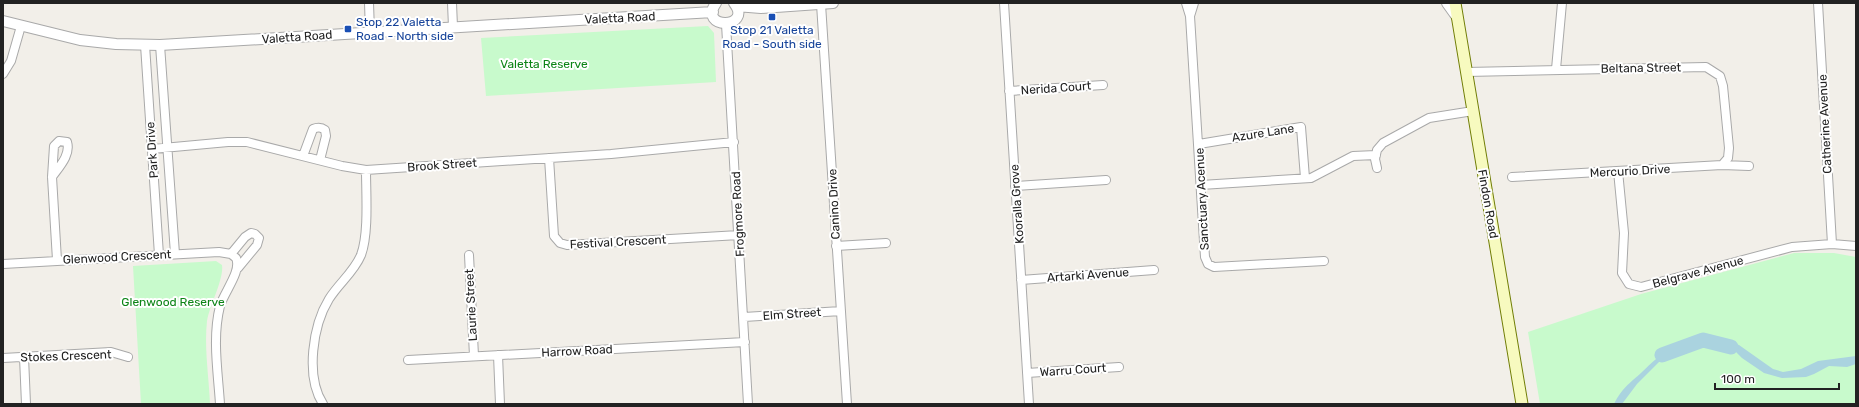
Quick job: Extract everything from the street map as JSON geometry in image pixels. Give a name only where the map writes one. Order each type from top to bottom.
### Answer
[{"type":"main road","name":"Findon Road","points":[[1455,3],[1522,404]]},
{"type":"street","points":[[369,3],[370,32]]},
{"type":"street","points":[[452,3],[453,27]]},
{"type":"street","points":[[715,8],[718,22],[726,24],[733,22],[736,7],[761,8],[833,3]]},
{"type":"street","name":"Kooralla Grove","points":[[1004,3],[1029,404]]},
{"type":"street","name":"Sanctuary Acenue","points":[[1186,3],[1190,16],[1205,257],[1208,264],[1214,267],[1324,261]]},
{"type":"street","name":"Sanctuary Acenue","points":[[1190,16],[1194,3]]},
{"type":"street","points":[[1447,3],[1457,17]]},
{"type":"street","points":[[1556,69],[1562,3]]},
{"type":"street","name":"Catherine Avenue","points":[[1818,3],[1832,244]]},
{"type":"street","name":"Canino Drive","points":[[822,4],[847,404]]},
{"type":"street","name":"Valetta Road","points":[[3,21],[80,40],[116,44],[160,45],[453,27],[715,8]]},
{"type":"street","name":"Frogmore Road","points":[[726,24],[740,235],[748,404]]},
{"type":"street","points":[[3,74],[11,61],[21,26]]},
{"type":"street","name":"Park Drive","points":[[145,45],[159,255]]},
{"type":"street","name":"Park Drive","points":[[160,45],[175,254]]},
{"type":"street","name":"Beltana Street","points":[[1466,72],[1706,67],[1720,76],[1723,86],[1729,148],[1728,158],[1722,165]]},
{"type":"street","name":"Nerida Court","points":[[1009,91],[1103,85]]},
{"type":"street","points":[[1378,168],[1376,155],[1377,150],[1383,143],[1429,118],[1473,112]]},
{"type":"street","points":[[303,156],[313,129],[318,127],[325,130],[326,136],[320,160]]},
{"type":"street","name":"Azure Lane","points":[[1198,144],[1301,127],[1305,178]]},
{"type":"street","name":"Brook Street","points":[[152,149],[228,142],[247,142],[366,170],[611,154],[734,142]]},
{"type":"street","points":[[1201,185],[1311,178],[1353,156],[1376,155]]},
{"type":"street","name":"Festival Crescent","points":[[549,158],[554,236],[560,243],[567,245],[740,235]]},
{"type":"street","name":"Mercurio Drive","points":[[1512,177],[1722,165],[1749,166]]},
{"type":"street","points":[[322,404],[315,384],[313,365],[314,341],[319,319],[330,298],[356,266],[362,253],[365,235],[366,170]]},
{"type":"street","name":"Belgrave Avenue","points":[[1618,171],[1624,233],[1622,273],[1629,284],[1641,287],[1792,247],[1832,244],[1856,246]]},
{"type":"street","points":[[52,177],[57,260]]},
{"type":"street","points":[[1016,186],[1106,180]]},
{"type":"street","points":[[220,404],[216,327],[220,305],[238,268],[257,245],[259,238],[255,234],[248,235],[231,254],[236,258],[238,268]]},
{"type":"street","points":[[836,246],[886,243]]},
{"type":"street","name":"Glenwood Crescent","points":[[3,264],[219,252],[231,254]]},
{"type":"street","name":"Laurie Street","points":[[468,255],[474,356]]},
{"type":"street","name":"Artarki Avenue","points":[[1022,280],[1154,270]]},
{"type":"street","name":"Elm Street","points":[[744,318],[841,311]]},
{"type":"street","name":"Harrow Road","points":[[408,360],[745,342]]},
{"type":"street","name":"Stokes Crescent","points":[[3,358],[111,352],[128,357]]},
{"type":"street","points":[[498,355],[500,404]]},
{"type":"street","points":[[24,357],[26,404]]},
{"type":"street","name":"Warru Court","points":[[1027,373],[1119,367]]},
{"type":"green space","name":"Valetta Reserve","points":[[708,26],[714,33],[716,82],[486,96],[481,38]]},
{"type":"green space","points":[[1794,253],[1834,253],[1856,257],[1856,404],[1540,404],[1528,332],[1641,294]]},
{"type":"green space","name":"Glenwood Reserve","points":[[216,261],[222,265],[222,271],[207,321],[206,331],[210,404],[141,404],[133,266]]},
{"type":"water","points":[[1706,334],[1739,345],[1773,369],[1783,372],[1801,369],[1818,361],[1856,356],[1856,364],[1847,367],[1829,366],[1806,377],[1782,378],[1764,373],[1736,352],[1707,341],[1697,341],[1661,360],[1637,384],[1622,404],[1614,404],[1626,386],[1663,353],[1687,339]]},
{"type":"waterway","points":[[1662,355],[1703,340],[1731,347]]},
{"type":"place","name":"Stop 21 Valetta Road - South side","points":[[772,17]]},
{"type":"place","name":"Stop 22 Valetta Road - North side","points":[[348,29]]}]
